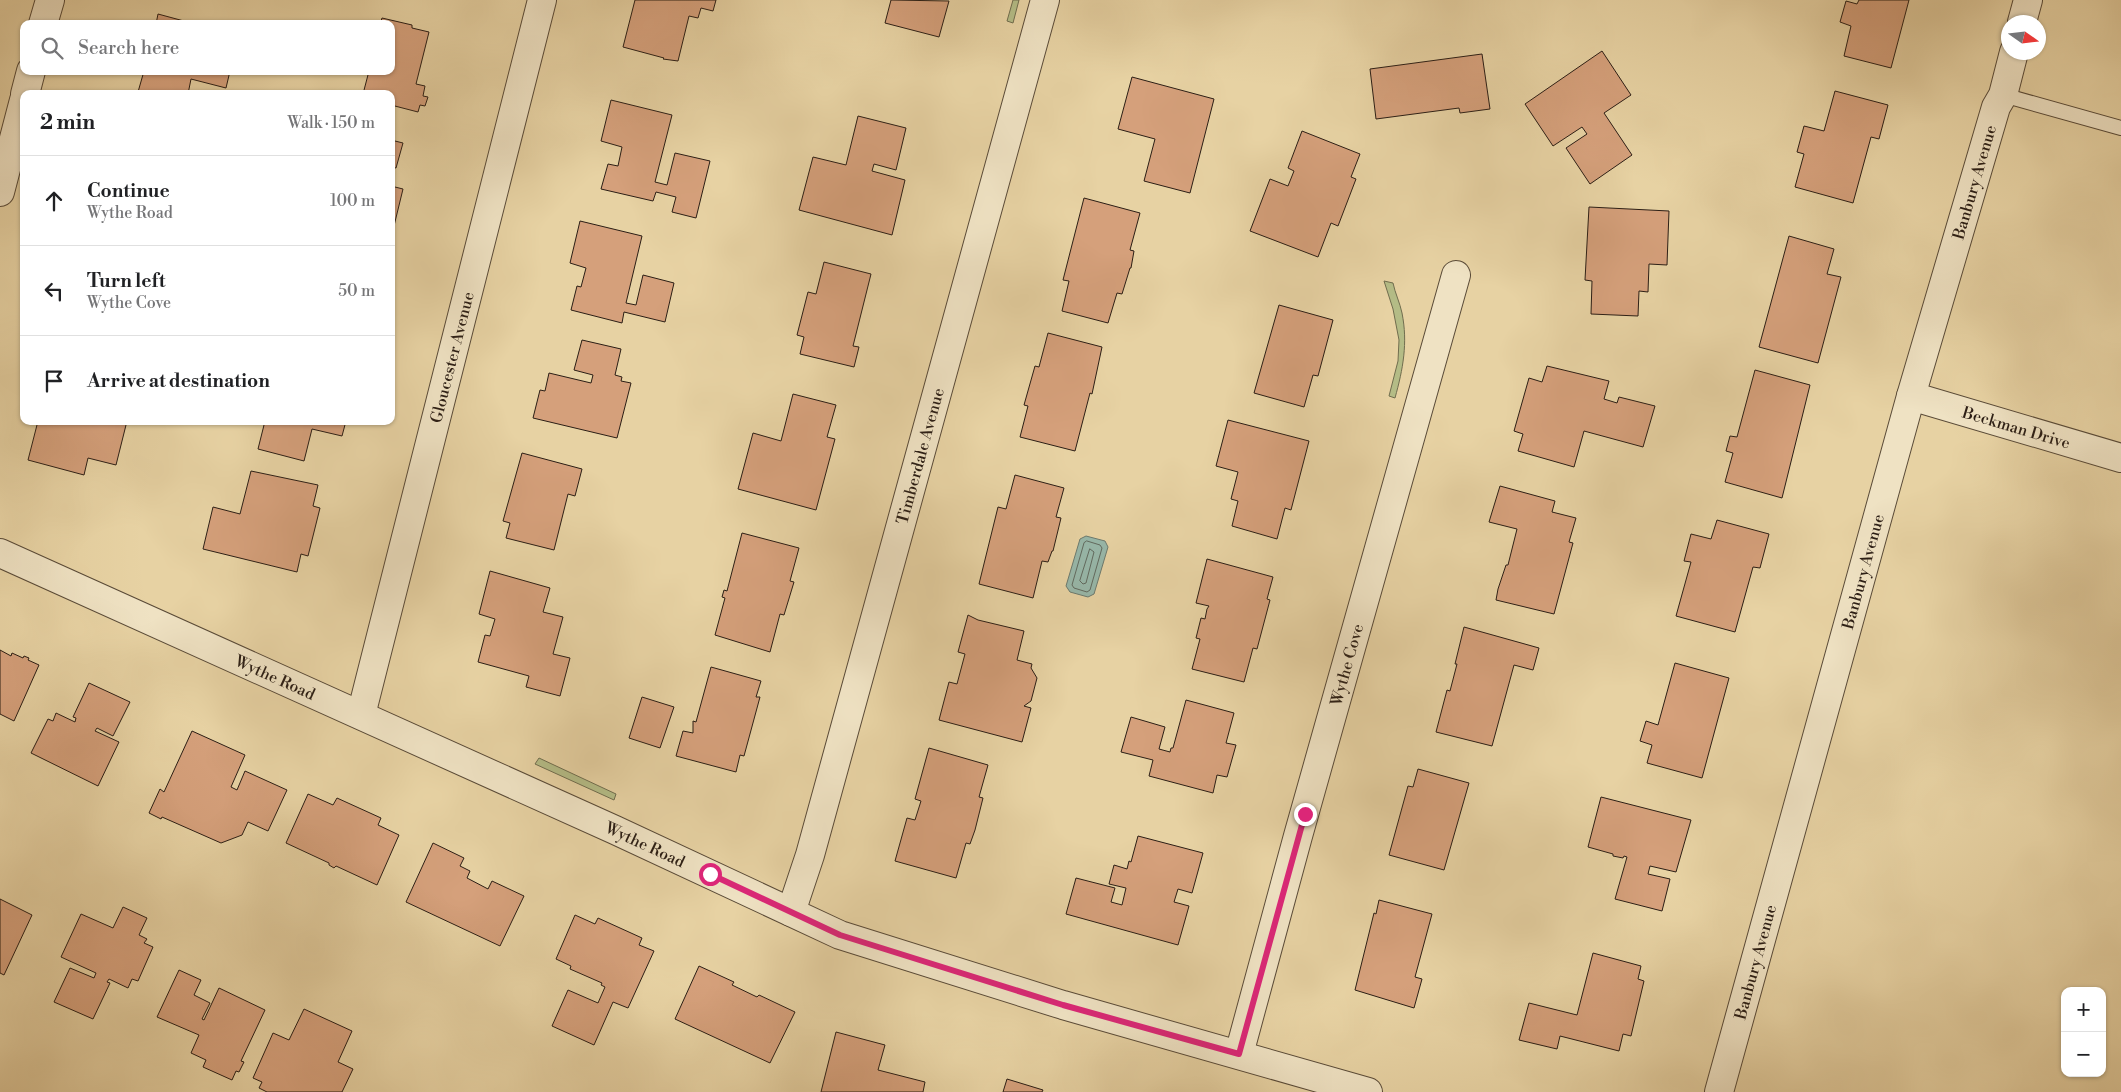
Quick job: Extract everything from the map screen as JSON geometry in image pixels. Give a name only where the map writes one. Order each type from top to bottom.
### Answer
[{"type":"street","points":[[45,20],[50,0]]},
{"type":"street","name":"Gloucester Avenue","points":[[361,715],[542,0]]},
{"type":"street","name":"Timberdale Avenue","points":[[791,912],[813,846],[1045,0]]},
{"type":"street","points":[[2024,15],[2028,0]]},
{"type":"street","name":"Banbury Avenue","points":[[1719,1092],[1911,396],[1996,107],[2003,95],[2012,60]]},
{"type":"street","points":[[26,90],[30,75]]},
{"type":"street","points":[[0,192],[20,115]]},
{"type":"street","name":"Wythe Cove","points":[[1239,1054],[1298,836],[1456,275]]},
{"type":"street","name":"Beckman Drive","points":[[1911,396],[2121,458]]},
{"type":"street","name":"Wythe Road","points":[[0,553],[361,715],[840,935],[1053,1002],[1368,1092]]},
{"type":"lane","points":[[2003,95],[2121,128]]},
{"type":"green space","points":[[1013,0],[1019,0],[1013,23],[1007,21]]},
{"type":"green space","points":[[1384,281],[1393,283],[1404,324],[1404,356],[1395,398],[1389,396],[1398,361],[1399,340],[1393,309]]},
{"type":"green space","points":[[539,758],[616,794],[614,800],[535,764]]},
{"type":"water","points":[[1086,536],[1105,541],[1108,547],[1094,594],[1088,597],[1070,592],[1066,586],[1080,539]]},
{"type":"building","points":[[635,0],[716,0],[713,11],[701,8],[698,18],[689,16],[678,61],[663,59],[623,47]]},
{"type":"building","points":[[891,0],[949,1],[939,37],[885,23]]},
{"type":"building","points":[[1859,0],[1909,0],[1891,68],[1844,56],[1851,26],[1840,22],[1846,1],[1857,4]]},
{"type":"building","points":[[158,14],[180,20],[157,20]]},
{"type":"building","points":[[395,21],[429,32],[416,84],[425,86],[423,96],[428,97],[425,106],[420,105],[418,112],[395,106],[395,90],[364,90],[368,75],[395,75]]},
{"type":"building","points":[[1602,51],[1631,95],[1604,113],[1632,155],[1590,184],[1566,148],[1587,134],[1582,127],[1553,146],[1525,104]]},
{"type":"building","points":[[1482,54],[1490,109],[1460,113],[1459,108],[1376,119],[1370,69]]},
{"type":"building","points":[[143,75],[229,75],[226,88],[191,79],[189,90],[139,90]]},
{"type":"building","points":[[1132,77],[1214,99],[1190,193],[1144,181],[1155,139],[1118,129]]},
{"type":"building","points":[[1835,91],[1888,105],[1879,139],[1871,137],[1853,203],[1795,187],[1804,154],[1797,152],[1804,126],[1824,131]]},
{"type":"building","points":[[611,100],[672,115],[655,182],[667,185],[675,153],[710,161],[696,218],[672,212],[676,197],[656,192],[653,201],[601,189],[608,164],[618,166],[622,147],[601,141]]},
{"type":"building","points":[[858,116],[906,128],[896,170],[874,164],[872,171],[905,180],[892,235],[799,210],[813,157],[846,165]]},
{"type":"building","points":[[1302,131],[1360,154],[1351,177],[1356,179],[1338,226],[1331,223],[1318,257],[1250,231],[1270,179],[1288,186],[1294,171],[1288,168]]},
{"type":"building","points":[[395,141],[403,143],[395,168]]},
{"type":"building","points":[[395,187],[403,189],[395,222]]},
{"type":"building","points":[[1084,198],[1140,213],[1130,250],[1134,251],[1131,268],[1122,294],[1117,293],[1108,323],[1062,311],[1069,281],[1063,280]]},
{"type":"building","points":[[1589,207],[1669,211],[1667,265],[1649,264],[1648,292],[1639,291],[1638,316],[1591,314],[1592,281],[1585,280]]},
{"type":"building","points":[[580,221],[642,236],[626,303],[636,305],[643,275],[674,283],[665,322],[624,312],[622,323],[571,310],[577,286],[581,287],[586,268],[570,263]]},
{"type":"building","points":[[1789,236],[1834,249],[1827,274],[1841,277],[1818,363],[1759,347]]},
{"type":"building","points":[[824,262],[871,274],[853,346],[859,347],[854,367],[800,354],[804,337],[797,335],[808,292],[816,294]]},
{"type":"building","points":[[1279,305],[1333,320],[1318,376],[1313,375],[1304,407],[1254,393]]},
{"type":"building","points":[[1048,333],[1102,347],[1092,394],[1090,393],[1075,451],[1020,437],[1028,406],[1024,405],[1035,366],[1039,367]]},
{"type":"building","points":[[582,340],[621,349],[615,375],[622,377],[621,381],[631,383],[617,438],[533,418],[540,390],[545,391],[549,373],[591,383],[593,375],[574,370]]},
{"type":"building","points":[[1547,366],[1609,381],[1604,399],[1617,403],[1619,397],[1655,406],[1643,447],[1584,431],[1574,467],[1518,451],[1523,434],[1514,431],[1529,378],[1542,382]]},
{"type":"building","points":[[1755,370],[1810,385],[1782,498],[1725,482],[1733,453],[1726,451],[1730,436],[1737,437]]},
{"type":"building","points":[[793,394],[836,405],[827,437],[835,439],[816,510],[738,489],[753,433],[781,441]]},
{"type":"building","points":[[1228,420],[1309,441],[1291,510],[1285,508],[1277,539],[1232,526],[1238,501],[1231,499],[1238,472],[1216,466]]},
{"type":"building","points":[[37,425],[126,425],[116,465],[88,458],[84,475],[28,460]]},
{"type":"building","points":[[264,425],[345,425],[342,436],[312,429],[304,461],[258,449]]},
{"type":"building","points":[[522,453],[582,469],[575,496],[568,494],[554,550],[506,538],[510,523],[503,521]]},
{"type":"building","points":[[251,471],[318,485],[313,506],[320,508],[308,556],[301,554],[297,572],[203,549],[213,507],[240,514]]},
{"type":"building","points":[[1015,475],[1064,488],[1056,517],[1061,518],[1053,551],[1048,562],[1042,561],[1033,598],[979,584],[998,507],[1006,509]]},
{"type":"building","points":[[1500,486],[1555,501],[1552,512],[1576,518],[1569,542],[1573,543],[1554,614],[1496,600],[1506,565],[1508,565],[1517,529],[1489,522]]},
{"type":"building","points":[[1717,520],[1769,534],[1760,568],[1753,567],[1735,632],[1676,616],[1691,562],[1684,561],[1691,534],[1711,539]]},
{"type":"building","points":[[742,533],[799,548],[790,581],[794,582],[784,615],[780,614],[770,652],[715,635],[725,598],[722,597],[724,590],[727,591]]},
{"type":"building","points":[[1207,559],[1273,577],[1267,599],[1270,600],[1257,649],[1253,648],[1244,682],[1192,669],[1200,639],[1196,638],[1201,618],[1205,619],[1209,606],[1196,603]]},
{"type":"building","points":[[490,571],[550,588],[543,612],[563,617],[553,654],[570,658],[560,696],[526,687],[529,676],[478,662],[485,635],[490,636],[495,619],[479,614]]},
{"type":"building","points":[[968,615],[978,620],[1024,631],[1017,660],[1032,664],[1031,668],[1037,678],[1031,701],[1024,706],[1031,708],[1022,742],[939,720],[949,682],[957,684],[965,654],[958,652]]},
{"type":"building","points":[[1464,627],[1539,648],[1533,670],[1514,665],[1492,746],[1436,732],[1447,690],[1450,691]]},
{"type":"building","points":[[0,650],[11,656],[12,653],[23,658],[24,656],[39,665],[14,721],[0,714]]},
{"type":"building","points":[[1675,663],[1729,678],[1702,778],[1647,763],[1652,745],[1640,741],[1646,721],[1658,725]]},
{"type":"building","points":[[711,667],[761,681],[756,697],[760,697],[744,756],[740,755],[736,772],[676,756],[683,731],[693,733],[693,721],[696,722]]},
{"type":"building","points":[[89,683],[130,702],[113,736],[97,728],[95,731],[119,742],[98,786],[31,753],[48,719],[53,721],[56,713],[75,722],[76,718],[73,717]]},
{"type":"building","points":[[642,697],[674,707],[660,748],[629,738]]},
{"type":"building","points":[[1186,700],[1234,713],[1226,743],[1236,745],[1227,777],[1217,775],[1213,793],[1149,776],[1153,760],[1121,752],[1131,717],[1165,727],[1159,749],[1170,752],[1171,748],[1173,748]]},
{"type":"building","points":[[192,731],[245,755],[231,787],[237,790],[245,771],[287,790],[268,831],[248,822],[242,835],[221,843],[149,813],[160,789],[164,792]]},
{"type":"building","points":[[929,748],[988,765],[979,797],[983,798],[975,830],[970,844],[966,843],[956,878],[895,861],[907,818],[915,820],[921,801],[915,799]]},
{"type":"building","points":[[1418,769],[1469,783],[1444,870],[1389,855],[1408,786],[1413,787]]},
{"type":"building","points":[[308,794],[333,805],[337,798],[381,818],[378,825],[399,835],[377,885],[336,866],[334,868],[329,863],[286,843]]},
{"type":"building","points":[[1601,797],[1691,820],[1676,872],[1650,866],[1648,874],[1670,879],[1662,911],[1615,899],[1627,857],[1613,856],[1613,854],[1588,847]]},
{"type":"building","points":[[1138,836],[1203,853],[1192,893],[1178,889],[1174,902],[1189,906],[1178,945],[1066,914],[1076,878],[1115,888],[1111,902],[1122,905],[1126,888],[1109,884],[1114,865],[1127,869],[1129,861],[1131,862]]},
{"type":"building","points":[[433,843],[464,858],[460,866],[470,871],[467,878],[488,889],[492,881],[524,896],[500,946],[406,902]]},
{"type":"building","points":[[0,899],[32,915],[4,975],[0,973]]},
{"type":"building","points":[[1379,900],[1432,914],[1415,977],[1422,979],[1414,1008],[1355,990]]},
{"type":"building","points":[[123,907],[147,918],[139,935],[147,939],[144,943],[153,947],[138,981],[132,979],[128,988],[109,979],[107,982],[110,983],[93,1019],[54,1002],[70,968],[94,978],[96,973],[61,957],[81,914],[113,928]]},
{"type":"building","points":[[575,915],[595,924],[598,918],[642,938],[639,945],[654,951],[628,1008],[613,1002],[594,1045],[552,1026],[568,990],[598,1003],[605,987],[601,985],[602,983],[570,969],[571,966],[556,959]]},
{"type":"building","points":[[1593,953],[1641,966],[1638,979],[1644,981],[1631,1036],[1623,1034],[1619,1051],[1560,1036],[1557,1049],[1519,1040],[1529,1003],[1577,1015]]},
{"type":"building","points":[[699,966],[734,982],[732,985],[757,997],[759,995],[795,1012],[770,1063],[675,1019]]},
{"type":"building","points":[[179,970],[201,980],[194,995],[210,1003],[202,1019],[204,1020],[219,988],[265,1010],[241,1061],[244,1062],[239,1072],[236,1071],[232,1080],[203,1067],[206,1060],[191,1053],[199,1035],[157,1017]]},
{"type":"building","points":[[304,1009],[352,1031],[338,1062],[353,1069],[342,1092],[267,1092],[259,1088],[262,1082],[253,1078],[273,1033],[289,1040]]},
{"type":"building","points":[[836,1032],[885,1045],[878,1070],[925,1082],[923,1092],[821,1092]]},
{"type":"building","points":[[1007,1079],[1043,1090],[1042,1092],[1003,1092]]},
{"type":"route","points":[[710,874],[840,935],[1063,1005],[1239,1054],[1305,814]]}]
